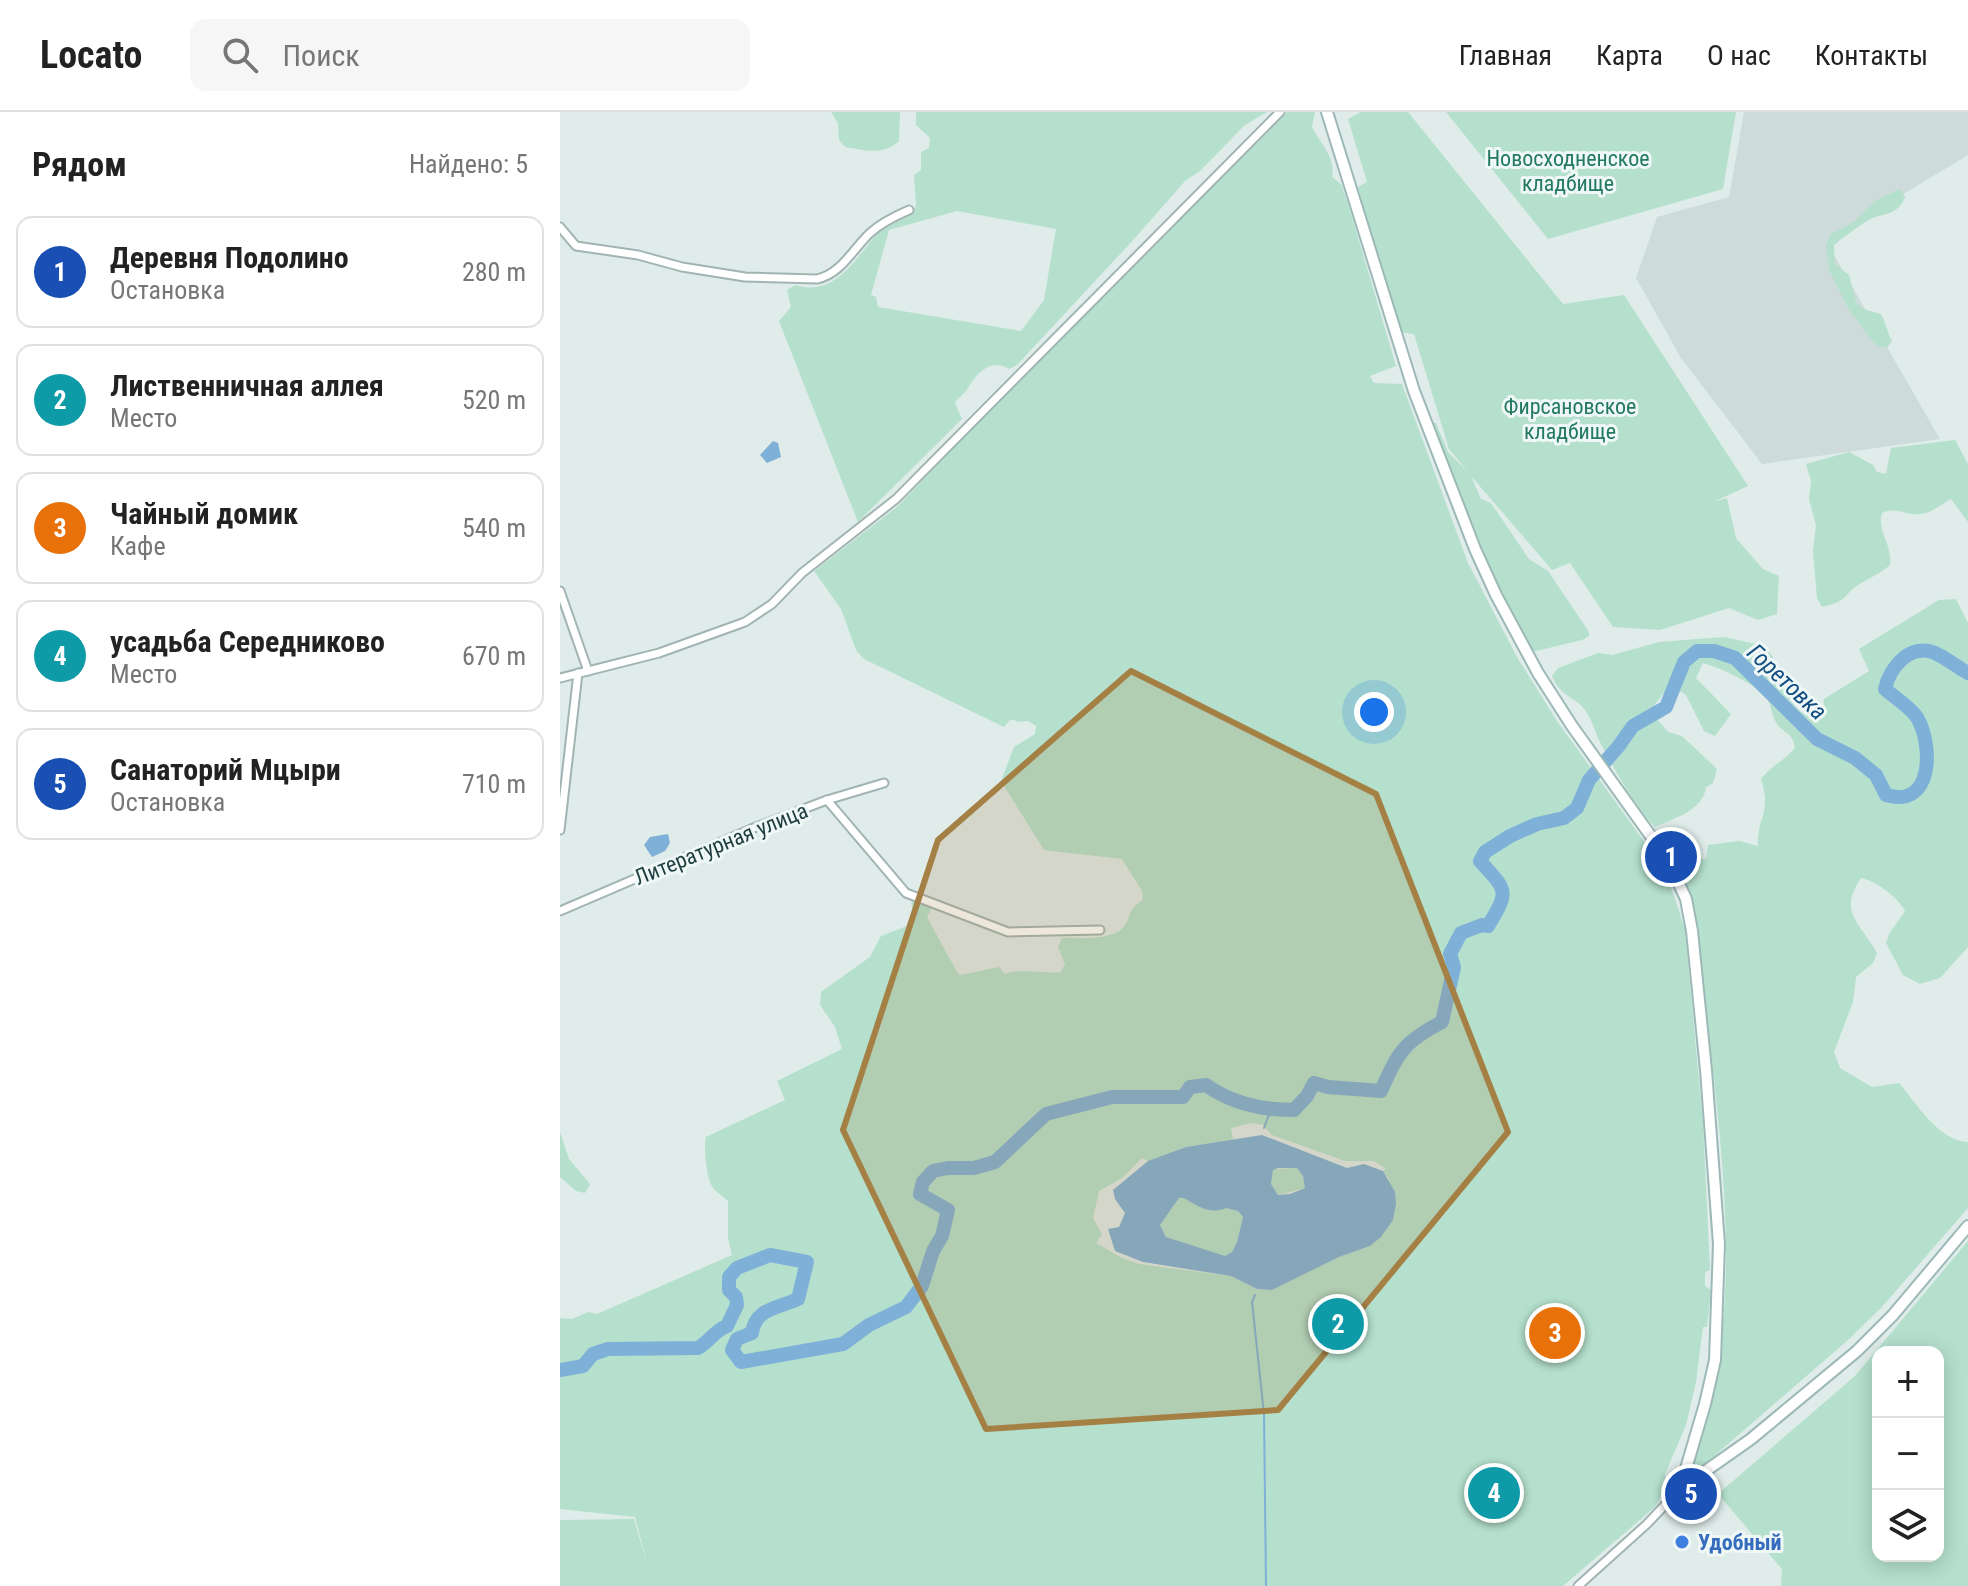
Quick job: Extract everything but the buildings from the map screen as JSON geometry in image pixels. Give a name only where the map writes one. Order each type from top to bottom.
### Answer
[{"type":"street","points":[[560,678],[659,653],[745,622],[772,604],[802,573],[896,499],[1280,112]]},
{"type":"street","points":[[1327,112],[1414,391],[1475,549],[1538,673],[1668,860],[1686,899],[1706,1070],[1719,1244],[1716,1339],[1705,1404],[1680,1489]]},
{"type":"street","points":[[560,227],[576,246],[745,277],[817,279],[824,278],[840,266],[870,233],[909,210]]},
{"type":"street","points":[[560,591],[588,671]]},
{"type":"street","points":[[560,830],[578,673]]},
{"type":"street","name":"Литературная улица","points":[[560,911],[751,829],[827,800],[884,783]]},
{"type":"street","points":[[827,800],[906,893],[1008,932],[1100,930]]},
{"type":"street","points":[[1578,1586],[1647,1524],[1680,1489],[1751,1439],[1857,1351],[1893,1315],[1968,1226]]},
{"type":"highlighted area","points":[[1131,671],[1376,794],[1508,1132],[1278,1410],[986,1429],[843,1130],[938,840]]},
{"type":"shaded area","points":[[1744,112],[1968,112],[1968,155],[1826,241],[1940,439],[1762,464],[1681,358],[1636,278],[1657,217],[1729,197]]},
{"type":"green space","points":[[831,112],[900,112],[899,141],[880,150],[845,147],[839,140],[838,123]]},
{"type":"green space","points":[[916,112],[1267,112],[1245,125],[1200,171],[1185,181],[1017,365],[1009,369],[990,366],[975,377],[955,403],[962,419],[858,522],[779,321],[791,307],[787,290],[795,285],[824,285],[836,279],[885,226],[914,212],[914,175],[921,170],[921,152],[929,148],[930,138],[916,125]],"holes":[[[957,211],[1056,229],[1044,300],[1021,331],[878,307],[876,297],[871,295],[889,230]]]},
{"type":"green space","points":[[1287,112],[1315,112],[1312,127],[1330,157],[1332,177],[1341,184],[1396,366],[1370,376],[1374,383],[1402,384],[1468,563],[1517,657],[1557,721],[1656,858],[1668,879],[1685,930],[1703,1124],[1710,1270],[1705,1272],[1705,1286],[1711,1290],[1707,1327],[1703,1327],[1696,1382],[1686,1425],[1665,1474],[1665,1486],[1656,1506],[1563,1586],[560,1586],[560,1520],[634,1519],[648,1567],[635,1517],[560,1509],[560,1318],[572,1319],[588,1312],[597,1314],[732,1255],[728,1238],[728,1201],[711,1184],[705,1155],[706,1137],[785,1100],[777,1081],[842,1049],[835,1027],[820,1005],[821,992],[870,957],[881,936],[912,924],[915,916],[911,903],[915,900],[931,909],[927,917],[961,975],[999,967],[1005,974],[1019,971],[1061,972],[1065,964],[1058,947],[1062,938],[1096,938],[1113,934],[1125,925],[1132,910],[1143,900],[1142,891],[1122,859],[1044,850],[1001,781],[1014,747],[1035,734],[1036,726],[1028,721],[1010,720],[1004,727],[864,659],[856,650],[841,609],[814,571],[897,507]],"holes":[[[1251,1123],[1263,1125],[1272,1135],[1345,1161],[1374,1161],[1386,1169],[1383,1171],[1389,1179],[1393,1220],[1381,1237],[1370,1246],[1339,1257],[1272,1290],[1257,1289],[1231,1276],[1139,1264],[1096,1243],[1102,1234],[1093,1218],[1099,1191],[1122,1178],[1142,1158],[1148,1161],[1186,1147],[1233,1140],[1231,1128]]]},
{"type":"green space","name":"Фирсановское кладбище","points":[[1361,112],[1408,112],[1563,304],[1624,295],[1748,486],[1713,502],[1727,498],[1736,538],[1763,569],[1779,576],[1777,614],[1758,620],[1729,608],[1660,630],[1613,627],[1570,563],[1552,570],[1471,476],[1481,499],[1491,503],[1529,559],[1548,571],[1589,632],[1589,636],[1582,640],[1532,652],[1479,548],[1430,422],[1436,423],[1448,452],[1468,472],[1449,449],[1414,334],[1400,332],[1358,187],[1367,182],[1348,119]]},
{"type":"green space","name":"Новосходненское кладбище","points":[[1446,112],[1736,112],[1723,189],[1548,239]]},
{"type":"green space","points":[[1900,189],[1905,197],[1898,208],[1872,218],[1834,245],[1835,264],[1849,275],[1856,302],[1863,309],[1881,314],[1892,341],[1887,348],[1876,345],[1849,310],[1829,270],[1826,244],[1830,235],[1855,221],[1875,201]]},
{"type":"green space","points":[[1955,440],[1968,464],[1968,522],[1951,499],[1925,513],[1892,510],[1882,513],[1881,525],[1890,565],[1855,587],[1841,600],[1822,607],[1817,598],[1813,552],[1816,525],[1809,499],[1811,481],[1806,464],[1849,452],[1873,465],[1877,472],[1886,474],[1891,448]]},
{"type":"green space","points":[[1956,599],[1968,623],[1968,947],[1940,978],[1920,984],[1903,975],[1886,943],[1905,911],[1886,890],[1861,878],[1854,890],[1851,909],[1877,953],[1873,963],[1856,977],[1853,1002],[1834,1052],[1840,1068],[1872,1087],[1899,1083],[1938,1128],[1957,1140],[1968,1142],[1968,1208],[1881,1308],[1698,1470],[1693,1462],[1710,1397],[1722,1331],[1725,1217],[1699,941],[1691,899],[1677,859],[1706,859],[1708,845],[1739,841],[1758,846],[1765,807],[1761,779],[1795,748],[1791,736],[1775,721],[1764,695],[1719,668],[1703,663],[1696,678],[1731,714],[1715,736],[1704,731],[1686,695],[1670,685],[1650,711],[1668,732],[1682,736],[1717,769],[1713,783],[1706,787],[1694,808],[1655,827],[1625,787],[1585,710],[1560,689],[1552,676],[1558,668],[1598,653],[1612,655],[1659,642],[1724,637],[1765,646],[1773,657],[1774,669],[1797,708],[1813,718],[1823,711],[1824,699],[1869,671],[1859,649],[1939,600]]},
{"type":"green space","points":[[560,1132],[569,1159],[590,1184],[585,1193],[576,1191],[560,1177]]},
{"type":"green space","points":[[1297,1168],[1303,1176],[1305,1188],[1278,1195],[1271,1184],[1273,1169]]},
{"type":"green space","points":[[1179,1198],[1238,1211],[1243,1217],[1232,1252],[1225,1257],[1166,1237],[1160,1225]]},
{"type":"green space","points":[[1968,1241],[1968,1586],[1781,1586],[1782,1569],[1718,1494],[1855,1376],[1872,1356],[1872,1562],[1944,1562],[1944,1346],[1880,1346]]},
{"type":"water","points":[[773,441],[778,443],[781,457],[767,463],[760,455]]},
{"type":"water","points":[[668,834],[670,843],[665,851],[652,857],[644,845],[650,837]]},
{"type":"water","points":[[1262,1135],[1347,1168],[1364,1164],[1383,1171],[1395,1192],[1393,1220],[1370,1246],[1339,1257],[1272,1290],[1257,1289],[1231,1276],[1143,1262],[1115,1251],[1108,1229],[1119,1227],[1125,1213],[1113,1190],[1148,1161],[1186,1147]],"holes":[[[1297,1168],[1303,1176],[1305,1188],[1278,1195],[1271,1184],[1273,1170]],[[1179,1198],[1210,1210],[1226,1208],[1238,1211],[1243,1217],[1232,1252],[1225,1256],[1166,1237],[1160,1225]]]},
{"type":"waterway","name":"Горетовка","points":[[560,1370],[583,1366],[593,1354],[608,1349],[698,1348],[727,1326],[737,1305],[736,1297],[729,1290],[729,1277],[737,1268],[770,1255],[807,1262],[798,1299],[763,1314],[752,1333],[737,1339],[732,1350],[741,1362],[843,1344],[869,1325],[906,1307],[922,1286],[933,1251],[942,1236],[948,1210],[920,1194],[923,1182],[933,1171],[974,1168],[995,1162],[1046,1114],[1112,1097],[1183,1097],[1190,1087],[1206,1085],[1237,1101],[1282,1110],[1294,1110],[1314,1083],[1381,1091],[1403,1050],[1418,1036],[1442,1022],[1454,967],[1450,954],[1461,933],[1482,925],[1488,926],[1500,905],[1500,885],[1480,861],[1485,852],[1510,836],[1537,824],[1564,818],[1577,808],[1589,780],[1633,726],[1666,707],[1684,662],[1697,651],[1714,651],[1735,658],[1817,739],[1855,758],[1876,775],[1886,795],[1901,797],[1913,793],[1921,784],[1927,759],[1926,745],[1918,719],[1885,689],[1891,673],[1902,659],[1917,651],[1935,653],[1968,673]]},
{"type":"waterway","points":[[1264,1128],[1275,1110]]},
{"type":"waterway","points":[[1255,1295],[1252,1302],[1264,1414],[1266,1586]]},
{"type":"place","name":"Деревня Подолино","points":[[1671,857]]},
{"type":"place","name":"Лиственничная аллея","points":[[1338,1324]]},
{"type":"place","name":"Чайный домик","points":[[1555,1333]]},
{"type":"place","name":"усадьба Середниково","points":[[1494,1493]]},
{"type":"place","name":"Санаторий Мцыри","points":[[1691,1494]]},
{"type":"place","name":"Удобный","points":[[1682,1542]]}]
